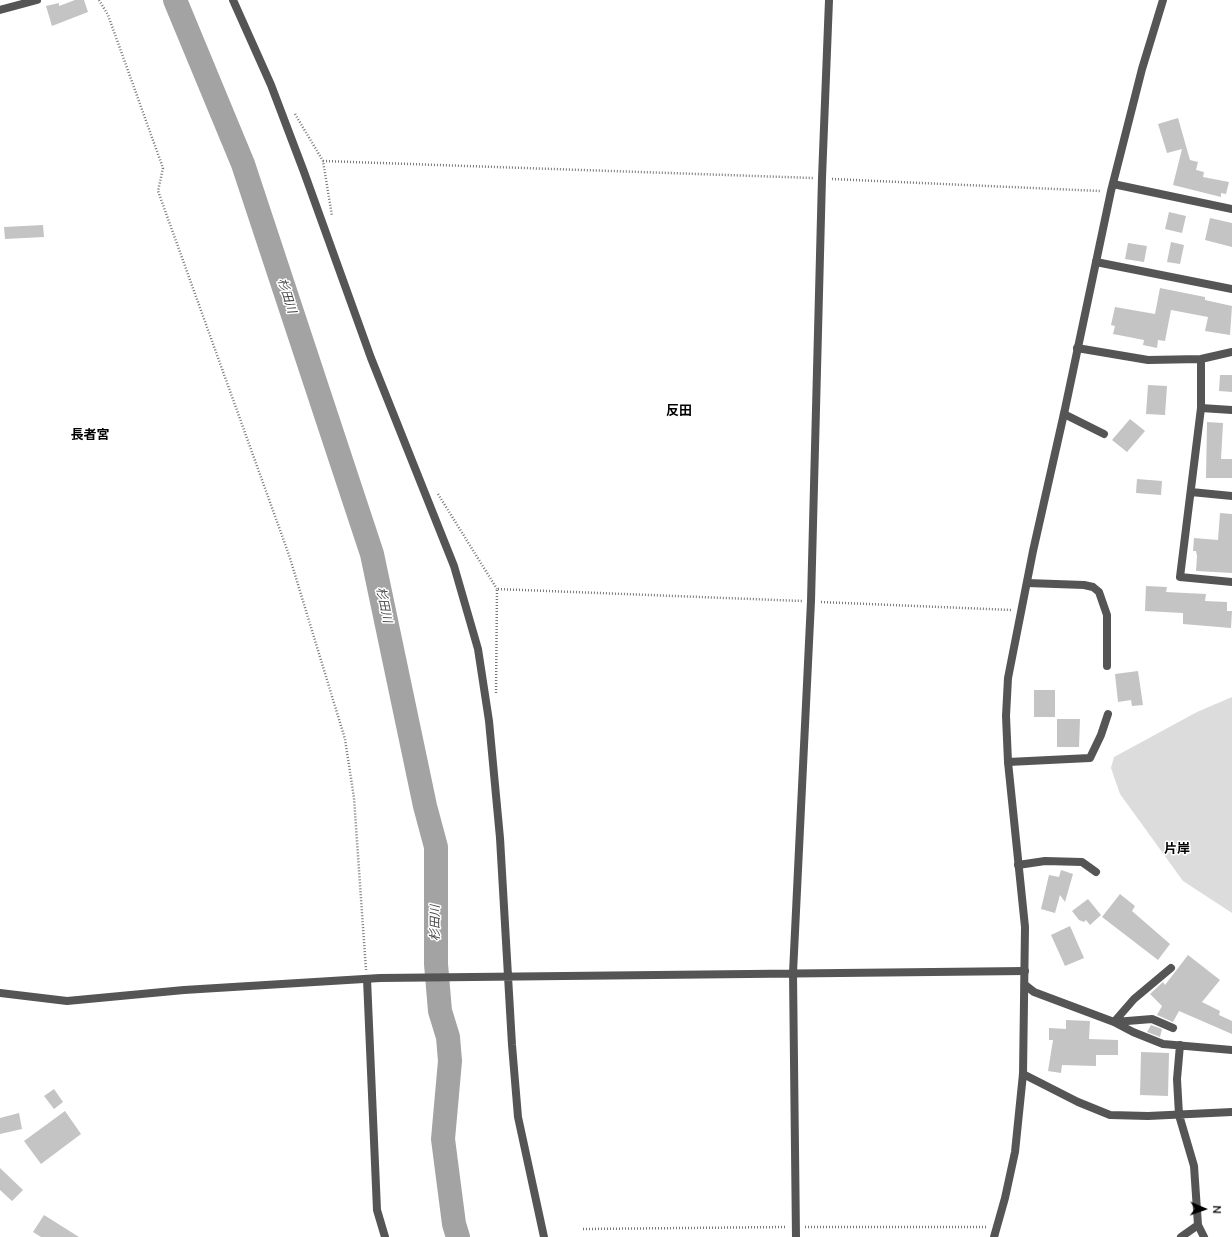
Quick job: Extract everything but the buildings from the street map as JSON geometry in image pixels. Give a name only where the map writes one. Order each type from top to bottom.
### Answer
[{"type":"street","points":[[0,10],[12,3],[37,0]]},
{"type":"street","points":[[233,0],[271,85],[302,165],[371,358],[454,566],[478,649],[489,721],[500,838],[512,1045],[518,1117],[544,1237]]},
{"type":"street","points":[[796,1237],[793,974],[811,601],[822,178],[829,0]]},
{"type":"street","points":[[994,1237],[1005,1198],[1015,1152],[1023,1074],[1025,927],[1008,762],[1006,716],[1008,678],[1020,611],[1112,188],[1142,69],[1163,0]]},
{"type":"street","points":[[1112,188],[1232,209]]},
{"type":"street","points":[[1096,262],[1232,289]]},
{"type":"street","points":[[1077,348],[1148,360],[1201,359],[1232,352]]},
{"type":"street","points":[[1201,359],[1201,408],[1180,577],[1232,582]]},
{"type":"street","points":[[1201,408],[1232,410]]},
{"type":"street","points":[[1064,414],[1104,434]]},
{"type":"street","points":[[1191,492],[1232,496]]},
{"type":"street","points":[[1027,582],[1084,585],[1093,587],[1099,592],[1107,615],[1107,666]]},
{"type":"street","points":[[1008,762],[1090,758],[1108,714]]},
{"type":"street","points":[[1018,865],[1046,860],[1082,862],[1096,872]]},
{"type":"street","points":[[1114,1022],[1134,999],[1171,968]]},
{"type":"street","points":[[0,992],[67,1001],[184,990],[380,978],[509,977],[586,974],[650,976],[1025,971]]},
{"type":"street","points":[[367,979],[377,1210],[385,1237]]},
{"type":"street","points":[[1025,985],[1034,992],[1114,1022],[1133,1032],[1163,1044],[1232,1050]]},
{"type":"street","points":[[1114,1022],[1152,1019],[1173,1028]]},
{"type":"street","points":[[1180,1045],[1177,1079],[1178,1115],[1194,1166],[1198,1225],[1204,1237]]},
{"type":"street","points":[[1023,1074],[1078,1102],[1110,1115],[1178,1115],[1232,1112]]},
{"type":"street","points":[[1181,1237],[1198,1225]]},
{"type":"path","points":[[98,0],[108,15],[163,168],[158,192],[289,555],[345,739],[355,805],[367,979]]},
{"type":"path","points":[[292,110],[323,161],[333,218]]},
{"type":"path","points":[[323,161],[1112,188]]},
{"type":"path","points":[[437,493],[497,589],[496,697]]},
{"type":"path","points":[[497,589],[811,601],[1020,611]]},
{"type":"shaded area","points":[[1232,697],[1232,913],[1183,881],[1120,794],[1111,768],[1114,757],[1197,712]]},
{"type":"waterway","name":"杉田川","points":[[175,0],[243,164],[372,554],[425,806],[436,847],[436,964],[440,1011],[448,1037],[450,1061],[443,1139],[454,1224],[458,1237]]},
{"type":"district","name":"反田","points":[[679,412]]},
{"type":"district","name":"長者宮","points":[[90,436]]},
{"type":"district","name":"片岸","points":[[1177,850]]}]
